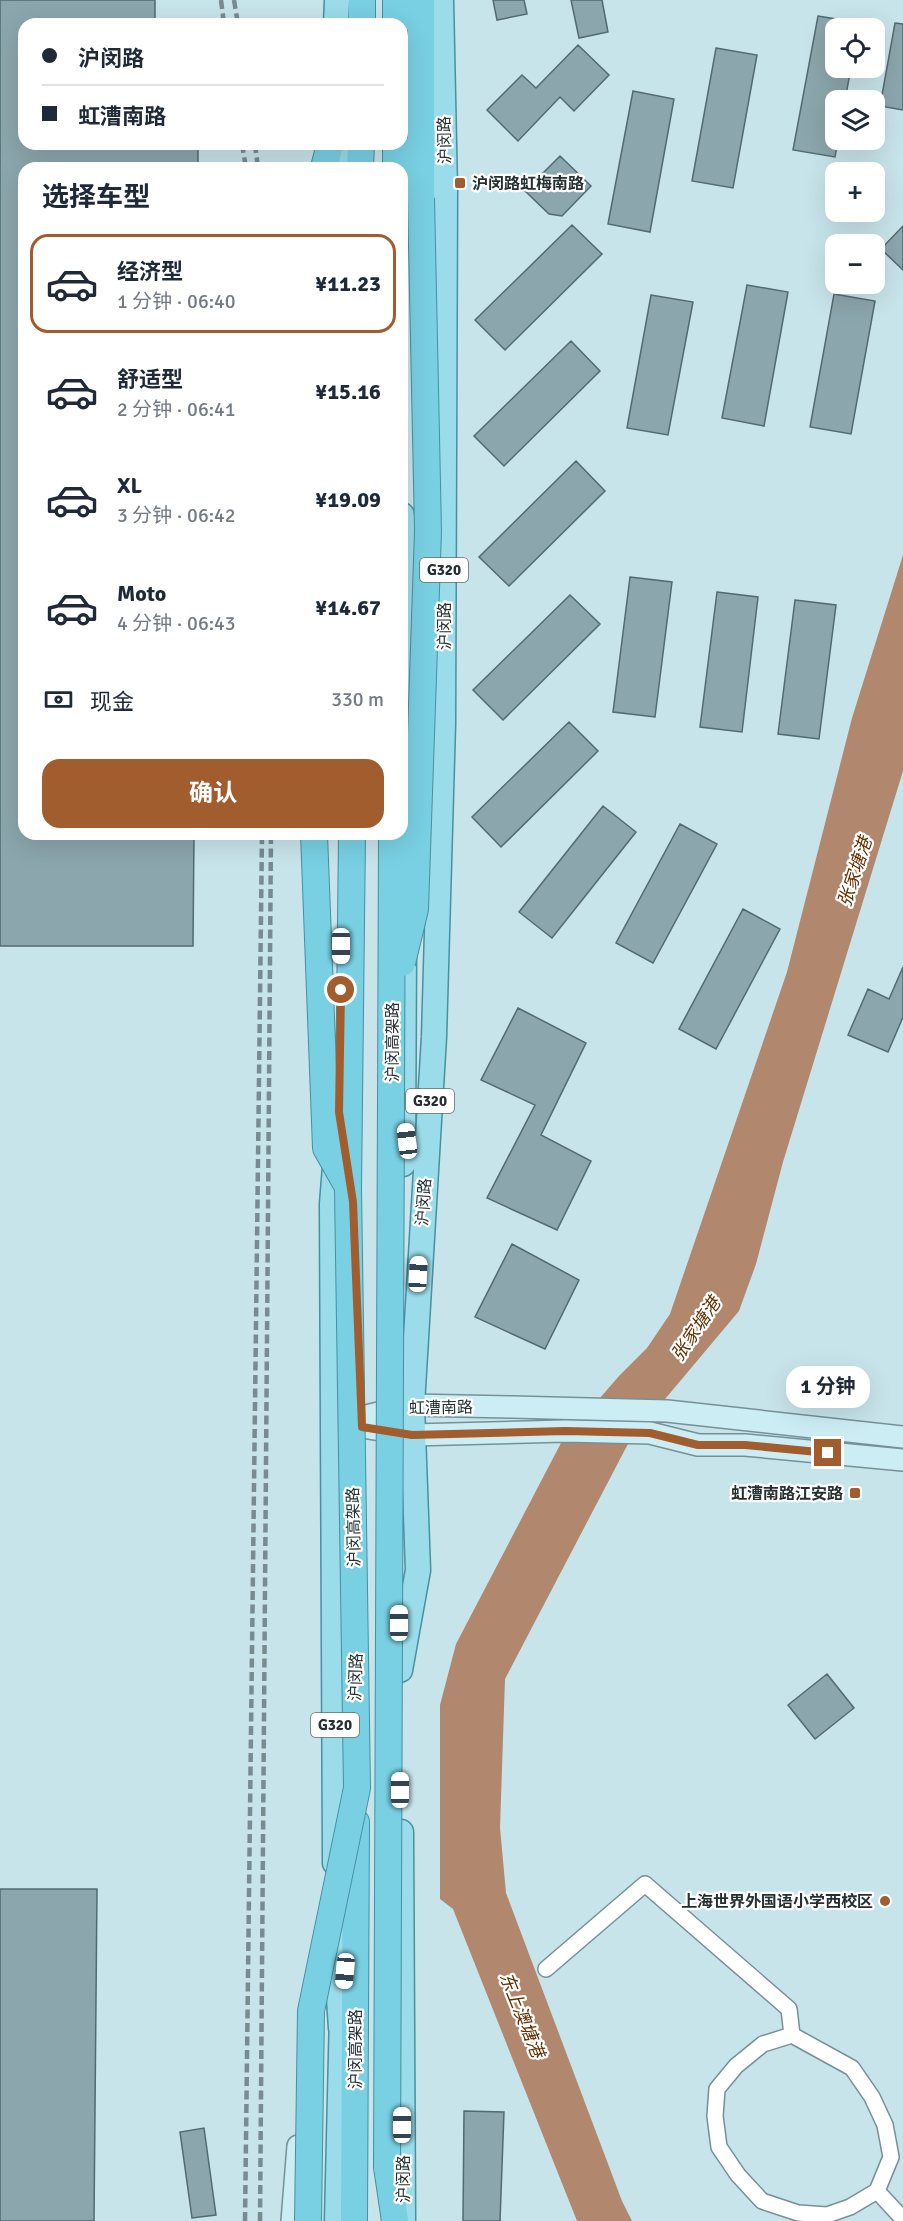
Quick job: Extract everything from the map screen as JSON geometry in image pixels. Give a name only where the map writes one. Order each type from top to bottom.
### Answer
[{"type":"highway","points":[[362,0],[362,18]]},
{"type":"highway","points":[[396,0],[396,18]]},
{"type":"highway","points":[[408,118],[421,0]]},
{"type":"highway","points":[[392,1004],[415,909],[428,531],[408,169]]},
{"type":"highway","points":[[314,840],[326,1148],[348,1189]]},
{"type":"highway","name":"沪闵高架路","points":[[352,840],[348,1189],[357,1788],[354,2221]]},
{"type":"highway","name":"沪闵高架路","points":[[386,2221],[392,840]]},
{"type":"highway","points":[[308,2221],[311,2011],[357,1788]]},
{"type":"highway","points":[[387,2167],[394,2221]]},
{"type":"main road","points":[[336,18],[337,0]]},
{"type":"main road","points":[[356,18],[358,0]]},
{"type":"main road","points":[[401,18],[402,0]]},
{"type":"main road","name":"沪闵路","points":[[405,1406],[419,1252],[434,1037],[443,724],[445,190],[441,0]]},
{"type":"main road","name":"沪闵路","points":[[341,840],[339,1112],[332,1204],[335,1423],[334,1939],[341,2028]]},
{"type":"main road","name":"沪闵路","points":[[403,2221],[400,1670],[418,1570],[405,1435],[404,840]]},
{"type":"main road","points":[[405,1045],[436,949]]},
{"type":"main road","name":"沪闵路","points":[[337,2221],[341,2028],[347,1940],[362,1422],[353,1202],[339,1112]]},
{"type":"main road","name":"沪闵路","points":[[404,1119],[419,1252]]},
{"type":"main road","name":"虹漕南路","points":[[335,1423],[362,1422],[405,1406],[667,1411],[903,1437]]},
{"type":"main road","name":"虹漕南路","points":[[362,1422],[405,1435],[565,1431],[650,1433],[698,1445],[745,1445],[903,1460]]},
{"type":"main road","points":[[292,2221],[311,2011]]},
{"type":"street","points":[[546,1969],[645,1884],[789,2009],[792,2035]]},
{"type":"street","points":[[792,2035],[852,2068],[872,2097],[885,2125],[891,2157],[877,2191],[850,2207],[826,2215],[798,2213],[762,2201],[738,2175],[719,2147],[715,2116],[717,2089],[736,2067],[763,2044],[792,2035]]},
{"type":"street","points":[[877,2191],[903,2219]]},
{"type":"water","points":[[903,555],[903,771],[783,1162],[756,1264],[739,1311],[629,1442],[505,1679],[500,1828],[506,1893],[622,2201],[632,2221],[577,2221],[453,1909],[440,1899],[440,1705],[456,1644],[561,1443],[619,1376],[647,1348],[670,1314],[787,972],[852,718]]},
{"type":"building","points":[[0,0],[155,0],[155,18],[18,18],[18,150],[198,150],[198,162],[18,162],[18,840],[194,840],[193,946],[0,946]]},
{"type":"building","points":[[493,0],[524,0],[527,14],[497,20]]},
{"type":"building","points":[[571,0],[602,0],[608,32],[579,38]]},
{"type":"building","points":[[818,16],[830,18],[825,18],[825,78],[849,78],[847,90],[825,90],[825,150],[836,150],[835,157],[793,150]]},
{"type":"building","points":[[895,23],[903,24],[903,110],[885,107],[885,90],[883,90]]},
{"type":"building","points":[[578,45],[609,75],[574,111],[560,97],[518,141],[487,110],[522,75],[536,88]]},
{"type":"building","points":[[716,48],[757,55],[733,188],[692,181]]},
{"type":"building","points":[[633,91],[674,99],[650,232],[608,224]]},
{"type":"building","points":[[560,156],[591,186],[562,216],[549,214],[525,191]]},
{"type":"building","points":[[572,225],[602,254],[505,350],[475,320]]},
{"type":"building","points":[[903,226],[903,270],[885,253],[885,245]]},
{"type":"building","points":[[747,285],[788,292],[764,426],[722,418]]},
{"type":"building","points":[[834,294],[875,301],[851,434],[810,427]]},
{"type":"building","points":[[651,295],[693,302],[668,435],[627,428]]},
{"type":"building","points":[[571,341],[600,371],[504,466],[474,436]]},
{"type":"building","points":[[576,461],[605,491],[509,586],[479,557]]},
{"type":"building","points":[[630,577],[672,582],[655,717],[613,712]]},
{"type":"building","points":[[717,592],[758,597],[742,732],[700,727]]},
{"type":"building","points":[[570,595],[600,624],[503,720],[473,690]]},
{"type":"building","points":[[795,600],[836,605],[819,739],[778,734]]},
{"type":"building","points":[[569,722],[598,751],[501,847],[472,817]]},
{"type":"building","points":[[603,806],[636,832],[552,938],[519,912]]},
{"type":"building","points":[[680,824],[717,844],[653,963],[616,943]]},
{"type":"building","points":[[743,909],[780,929],[716,1049],[679,1029]]},
{"type":"building","points":[[903,967],[903,1017],[888,1052],[848,1035],[868,989],[889,999]]},
{"type":"building","points":[[518,1008],[586,1043],[541,1135],[591,1161],[557,1230],[487,1198],[535,1105],[481,1080]]},
{"type":"building","points":[[512,1244],[579,1280],[545,1349],[475,1317]]},
{"type":"building","points":[[827,1674],[854,1708],[815,1739],[788,1705]]},
{"type":"building","points":[[0,1889],[97,1889],[94,2221],[0,2221]]},
{"type":"building","points":[[464,2111],[504,2112],[500,2221],[463,2221]]},
{"type":"building","points":[[204,2128],[216,2215],[192,2218],[180,2132]]},
{"type":"railway","points":[[221,0],[223,18]]},
{"type":"railway","points":[[234,0],[237,18]]},
{"type":"railway","points":[[243,150],[245,162]]},
{"type":"railway","points":[[256,150],[257,162]]},
{"type":"railway","points":[[245,2221],[262,840]]},
{"type":"railway","points":[[260,2221],[271,840]]},
{"type":"place","name":"沪闵路虹梅南路","points":[[460,183]]},
{"type":"place","name":"虹漕南路江安路","points":[[855,1493]]},
{"type":"place","name":"上海世界外国语小学西校区","points":[[885,1901]]},
{"type":"route","points":[[341,990],[339,1112],[353,1202],[362,1427],[397,1435],[565,1431],[650,1433],[698,1445],[745,1445],[828,1453]]},
{"type":"water label","name":"张家塘港","points":[[855,872]]},
{"type":"water label","name":"张家塘港","points":[[696,1329]]},
{"type":"water label","name":"东上澳塘港","points":[[522,2015]]}]
